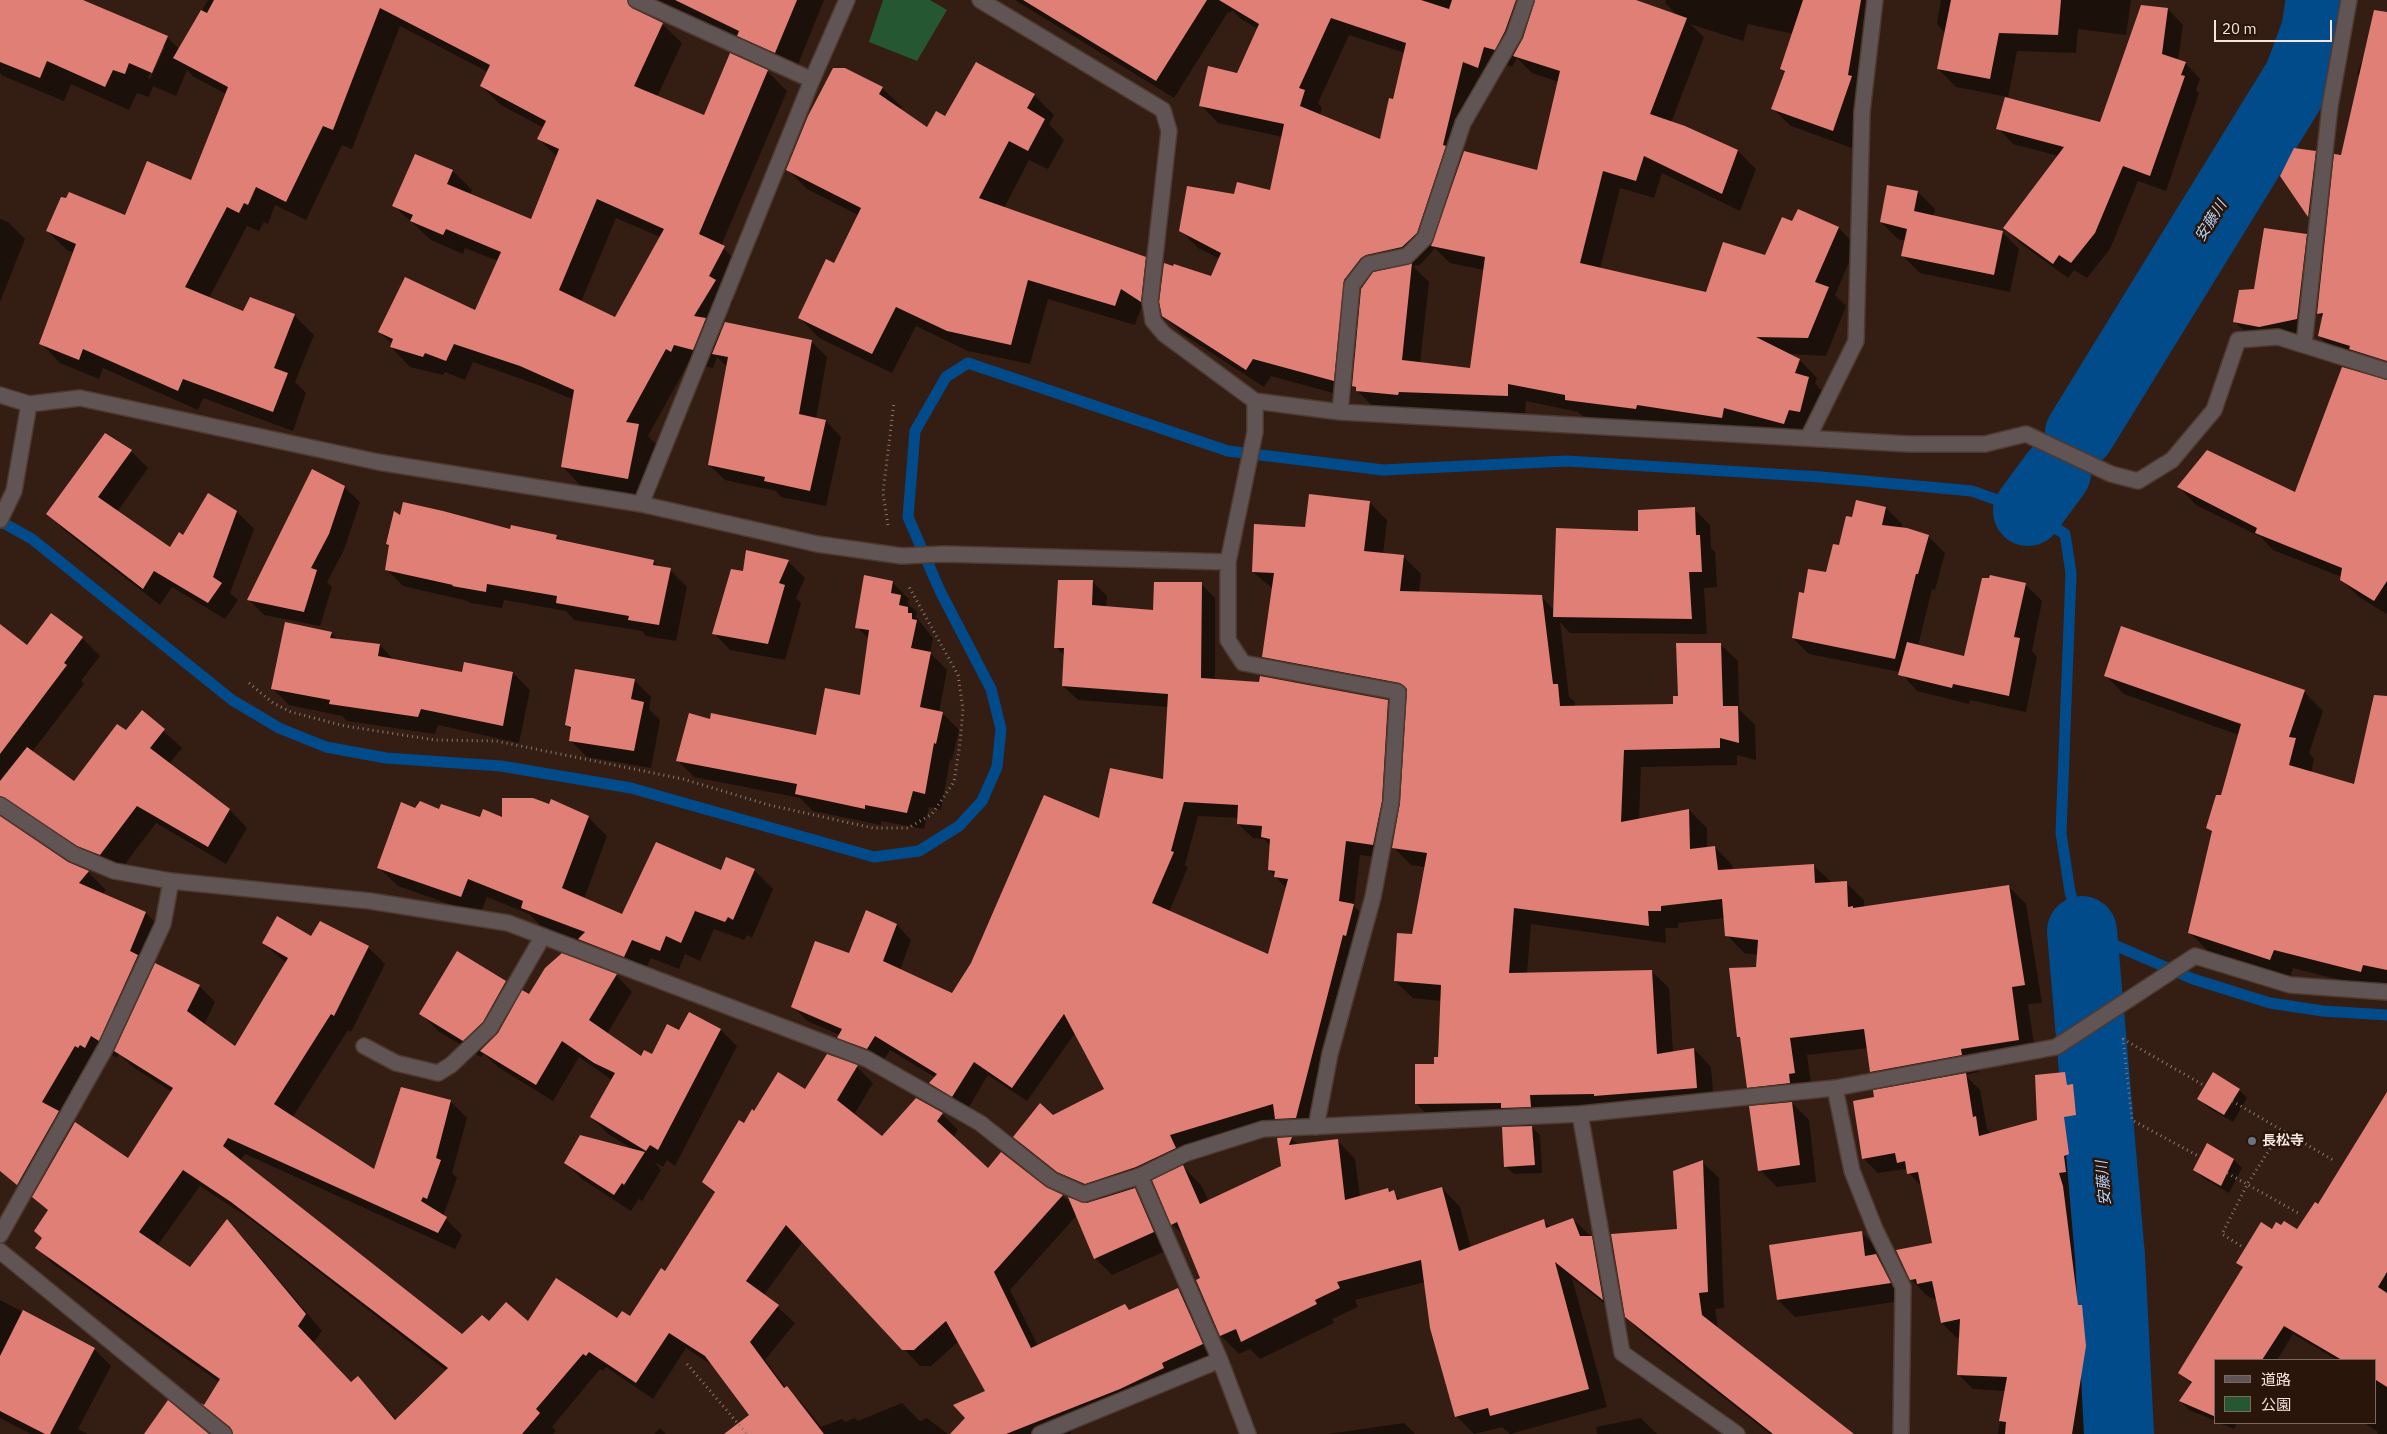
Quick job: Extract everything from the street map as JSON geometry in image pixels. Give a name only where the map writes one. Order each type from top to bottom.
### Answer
[{"type":"street","points":[[636,0],[812,80]]},
{"type":"street","points":[[641,504],[812,80],[847,0]]},
{"type":"street","points":[[980,0],[1163,110],[1169,131],[1150,302],[1153,321],[1164,334],[1255,401],[1340,412],[1909,444],[1985,444],[2026,434],[2111,474],[2138,481],[2172,460],[2214,410],[2238,340],[2278,337],[2387,371]]},
{"type":"street","points":[[1340,412],[1352,285],[1368,264],[1407,256],[1425,238],[1463,123],[1514,35],[1526,0]]},
{"type":"street","points":[[1808,438],[1856,341],[1862,112],[1875,0]]},
{"type":"street","points":[[2304,344],[2330,106],[2349,0]]},
{"type":"street","points":[[0,395],[29,404],[80,398],[378,462],[641,504],[817,544],[897,555],[944,554],[1228,562]]},
{"type":"street","points":[[1255,401],[1255,432],[1228,562],[1228,640],[1244,663],[1398,692],[1391,802],[1372,897],[1330,1054],[1316,1127]]},
{"type":"street","points":[[0,520],[14,491],[29,404]]},
{"type":"street","points":[[0,805],[73,854],[114,872],[171,880],[370,901],[508,923],[867,1059],[980,1123],[1052,1180],[1084,1194],[1140,1176],[1187,1153],[1263,1129],[1580,1114],[1835,1088],[2056,1047],[2195,956],[2290,985],[2387,992]]},
{"type":"street","points":[[0,1236],[106,1046],[163,924],[171,880]]},
{"type":"street","points":[[364,1046],[396,1063],[438,1073],[451,1065],[490,1028],[543,936]]},
{"type":"street","points":[[1835,1088],[1852,1171],[1875,1229],[1903,1286],[1901,1434]]},
{"type":"street","points":[[1580,1114],[1622,1353],[1737,1434]]},
{"type":"street","points":[[1140,1176],[1220,1360],[1248,1434]]},
{"type":"street","points":[[0,1251],[224,1434]]},
{"type":"street","points":[[1040,1434],[1220,1360]]},
{"type":"path","points":[[248,683],[273,703],[291,712],[345,726],[435,740],[496,741],[683,779],[768,805],[872,828],[908,828],[932,814],[954,782],[963,709],[958,675],[897,555],[883,493],[894,402]]},
{"type":"path","points":[[2119,1006],[2132,1120],[2200,1157]]},
{"type":"path","points":[[2123,1039],[2205,1086]]},
{"type":"path","points":[[2232,1102],[2333,1160]]},
{"type":"path","points":[[2241,1246],[2222,1234],[2248,1184],[2282,1130]]},
{"type":"path","points":[[2228,1172],[2300,1214]]},
{"type":"path","points":[[687,1364],[747,1434]]},
{"type":"green space","points":[[883,0],[930,0],[947,10],[917,61],[869,42]]},
{"type":"building","points":[[0,0],[83,0],[168,36],[152,73],[129,63],[125,74],[113,70],[105,87],[47,61],[40,78],[0,62]]},
{"type":"building","points":[[214,0],[627,0],[632,8],[663,23],[634,86],[704,115],[730,53],[768,70],[699,234],[725,246],[709,276],[716,280],[694,316],[706,318],[693,350],[674,345],[671,352],[666,349],[626,422],[639,424],[628,479],[561,467],[574,390],[520,366],[454,344],[446,361],[425,353],[423,357],[390,347],[393,339],[378,332],[405,277],[475,310],[501,252],[446,229],[443,235],[410,221],[413,215],[392,206],[415,154],[453,170],[447,184],[531,219],[559,149],[537,139],[546,121],[480,86],[490,65],[380,8],[333,130],[323,126],[286,202],[256,187],[248,205],[244,203],[239,213],[227,207],[185,287],[243,311],[250,297],[295,314],[274,368],[288,373],[273,412],[183,379],[178,391],[83,349],[79,360],[39,344],[76,244],[46,231],[61,197],[66,198],[69,192],[125,215],[147,161],[191,180],[228,87],[173,58],[201,10],[207,13]],"holes":[[[597,199],[664,229],[615,317],[559,290]]]},
{"type":"building","points":[[675,0],[797,0],[775,53],[737,36],[739,31]]},
{"type":"building","points":[[1023,0],[1207,0],[1156,81]]},
{"type":"building","points":[[1219,0],[1421,0],[1449,9],[1452,0],[1516,0],[1505,31],[1495,50],[1484,47],[1478,68],[1463,62],[1443,145],[1446,146],[1417,233],[1402,247],[1366,255],[1361,258],[1344,280],[1334,381],[1253,359],[1246,370],[1162,316],[1159,302],[1164,263],[1173,266],[1174,264],[1211,276],[1221,253],[1179,231],[1187,186],[1234,194],[1237,182],[1270,190],[1284,124],[1199,106],[1208,66],[1237,73],[1259,24]],"holes":[[[1331,18],[1406,43],[1393,99],[1389,98],[1380,139],[1300,106],[1305,90],[1299,88]]]},
{"type":"building","points":[[1535,0],[1636,0],[1687,18],[1650,114],[1685,126],[1738,150],[1722,194],[1644,156],[1636,181],[1603,171],[1580,263],[1706,292],[1723,242],[1765,255],[1782,217],[1792,221],[1798,209],[1839,227],[1815,282],[1829,287],[1808,338],[1756,337],[1800,359],[1795,373],[1809,377],[1800,412],[1789,410],[1784,424],[1724,408],[1722,418],[1637,405],[1636,409],[1565,400],[1565,395],[1508,384],[1508,396],[1399,392],[1398,395],[1356,391],[1356,387],[1352,386],[1361,289],[1373,272],[1412,263],[1402,360],[1470,368],[1485,257],[1431,246],[1464,151],[1537,170],[1560,71],[1513,56],[1523,38]]},
{"type":"building","points":[[1803,0],[1861,0],[1848,75],[1852,76],[1833,131],[1771,109],[1785,71],[1780,69]]},
{"type":"building","points":[[1951,0],[2061,0],[2058,35],[1999,33],[1990,79],[1937,69]]},
{"type":"building","points":[[2141,5],[2168,8],[2162,54],[2186,62],[2181,75],[2185,76],[2150,176],[2123,166],[2095,233],[2071,263],[2059,255],[2053,264],[2003,228],[2064,147],[1996,129],[2005,97],[2100,122]]},
{"type":"building","points":[[2374,10],[2387,12],[2387,361],[2349,349],[2350,346],[2318,336],[2323,313],[2317,314],[2334,154],[2341,155]]},
{"type":"building","points":[[976,62],[1035,94],[1027,108],[1045,119],[1028,151],[1009,141],[979,198],[1146,257],[1141,302],[1121,289],[1115,306],[1028,280],[1011,345],[947,331],[896,307],[872,354],[798,318],[826,259],[834,263],[861,208],[786,170],[808,116],[833,68],[845,68],[883,87],[879,94],[927,127],[936,111],[945,116]]},
{"type":"building","points":[[2294,148],[2316,151],[2308,217],[2280,176]]},
{"type":"building","points":[[1887,185],[1918,191],[1914,211],[2003,231],[1994,275],[1901,256],[1907,229],[1880,222]]},
{"type":"building","points":[[2264,228],[2307,234],[2297,319],[2259,327],[2233,322],[2239,290],[2254,289]]},
{"type":"building","points":[[725,322],[812,340],[799,414],[826,420],[810,491],[764,481],[765,477],[708,465],[728,357],[712,354]]},
{"type":"building","points":[[2342,367],[2387,380],[2387,581],[2374,601],[2340,580],[2342,568],[2255,533],[2257,528],[2177,487],[2207,450],[2295,492]]},
{"type":"building","points":[[105,433],[132,450],[98,497],[170,547],[179,532],[183,535],[208,493],[237,511],[213,577],[222,583],[208,603],[154,571],[143,589],[46,514]]},
{"type":"building","points":[[312,469],[345,486],[329,534],[311,568],[317,570],[304,612],[247,600]]},
{"type":"building","points":[[1309,494],[1370,501],[1364,551],[1404,555],[1400,591],[1542,595],[1553,684],[1558,684],[1560,706],[1673,704],[1673,696],[1678,696],[1676,643],[1721,643],[1723,706],[1738,706],[1739,743],[1720,738],[1720,748],[1624,750],[1621,822],[1689,809],[1690,849],[1715,846],[1718,870],[1814,864],[1815,883],[1847,881],[1848,907],[1853,906],[1853,908],[2009,885],[2025,985],[2012,987],[2019,1040],[1961,1049],[1962,1055],[1870,1072],[1864,1029],[1790,1038],[1795,1073],[1789,1074],[1790,1083],[1747,1088],[1740,1037],[1737,1037],[1729,968],[1756,967],[1758,940],[1725,936],[1722,899],[1661,906],[1661,911],[1648,911],[1649,926],[1514,908],[1509,973],[1652,970],[1657,1054],[1694,1048],[1697,1088],[1594,1096],[1594,1094],[1530,1095],[1531,1107],[1501,1108],[1501,1103],[1415,1104],[1415,1064],[1434,1064],[1434,1057],[1438,1057],[1441,985],[1394,981],[1397,933],[1412,934],[1427,853],[1392,848],[1400,803],[1407,689],[1400,683],[1262,657],[1274,573],[1252,572],[1254,524],[1305,527]]},
{"type":"building","points":[[1856,500],[1886,507],[1882,525],[1907,528],[1929,535],[1918,574],[1916,574],[1895,659],[1792,638],[1799,592],[1804,593],[1808,569],[1826,572],[1833,544],[1839,545],[1846,516],[1852,517]]},
{"type":"building","points":[[403,502],[510,529],[511,525],[557,535],[556,539],[654,560],[653,565],[671,568],[659,625],[628,620],[629,616],[556,603],[557,596],[487,584],[486,592],[385,570],[389,545],[386,544],[394,511],[400,515]]},
{"type":"building","points":[[1695,507],[1696,535],[1700,535],[1702,572],[1689,572],[1692,619],[1553,617],[1556,528],[1638,531],[1638,510]]},
{"type":"building","points":[[746,550],[789,560],[779,583],[785,585],[768,644],[712,634],[731,569],[743,571]]},
{"type":"building","points":[[864,575],[893,581],[891,593],[901,595],[899,605],[908,607],[908,613],[912,613],[912,619],[917,620],[911,648],[931,652],[920,707],[943,712],[936,744],[934,743],[925,794],[913,791],[907,813],[865,805],[865,809],[795,794],[797,784],[676,761],[689,713],[710,719],[711,713],[816,735],[825,688],[860,695],[869,630],[855,628]]},
{"type":"building","points":[[1990,575],[2026,583],[2014,637],[2020,638],[2009,696],[1953,684],[1952,688],[1898,675],[1907,642],[1964,656],[1982,578],[1989,578]]},
{"type":"building","points":[[1058,580],[1093,580],[1092,605],[1153,610],[1154,582],[1202,582],[1201,678],[1259,682],[1260,676],[1388,700],[1382,801],[1373,845],[1346,841],[1339,901],[1354,904],[1346,936],[1343,935],[1296,1118],[1275,1119],[1273,1104],[1170,1135],[1176,1148],[1136,1167],[1085,1184],[1057,1172],[1013,1137],[1040,1103],[1053,1115],[1104,1089],[1064,1014],[1012,1088],[974,1062],[952,1097],[929,1083],[937,1074],[875,1036],[867,1049],[837,1038],[842,1029],[791,1007],[815,941],[849,953],[866,910],[897,924],[883,961],[952,993],[971,963],[1044,795],[1099,818],[1110,768],[1163,779],[1168,694],[1062,686],[1064,648],[1054,648]],"holes":[[[1184,802],[1238,805],[1237,824],[1262,826],[1261,837],[1270,839],[1268,870],[1275,871],[1274,877],[1288,879],[1268,954],[1152,903],[1174,852],[1171,851]]]},
{"type":"building","points":[[51,613],[83,637],[64,663],[67,665],[0,754],[0,624],[27,645]]},
{"type":"building","points":[[285,622],[332,632],[330,638],[380,644],[378,656],[462,672],[464,662],[513,672],[503,726],[421,709],[418,717],[329,704],[330,700],[271,689]]},
{"type":"building","points":[[2121,626],[2305,690],[2289,737],[2296,738],[2289,765],[2354,784],[2374,695],[2387,696],[2387,970],[2363,965],[2361,972],[2274,950],[2270,960],[2188,933],[2212,831],[2206,828],[2216,795],[2221,795],[2241,724],[2104,676]]},
{"type":"building","points":[[575,669],[635,679],[631,699],[644,702],[634,751],[569,741],[571,727],[565,725]]},
{"type":"building","points":[[142,710],[165,729],[150,748],[230,809],[208,847],[137,806],[100,855],[77,846],[0,796],[0,781],[27,747],[74,781],[117,724],[126,730]]},
{"type":"building","points":[[502,798],[533,798],[549,804],[551,799],[589,816],[562,888],[622,914],[656,842],[721,870],[726,857],[755,869],[733,920],[728,917],[725,922],[695,911],[681,943],[666,936],[660,951],[632,940],[624,957],[578,939],[585,932],[521,908],[523,901],[468,879],[461,897],[377,868],[401,802],[415,808],[420,801],[439,809],[441,804],[480,817],[483,809],[502,817]]},
{"type":"building","points":[[0,816],[68,862],[89,871],[79,883],[146,912],[130,951],[138,955],[99,1041],[91,1036],[85,1048],[80,1045],[78,1048],[75,1046],[42,1102],[59,1111],[17,1185],[0,1171]]},
{"type":"building","points":[[277,916],[311,936],[320,921],[369,946],[334,1016],[331,1014],[274,1104],[374,1169],[401,1087],[451,1100],[436,1158],[441,1160],[427,1199],[423,1197],[421,1201],[447,1217],[438,1233],[228,1138],[223,1146],[462,1334],[482,1315],[489,1321],[506,1302],[528,1321],[556,1278],[617,1318],[622,1311],[630,1316],[661,1268],[665,1271],[715,1192],[702,1182],[739,1120],[744,1123],[752,1109],[754,1111],[778,1072],[805,1089],[827,1054],[858,1065],[837,1100],[882,1136],[916,1098],[943,1113],[937,1121],[988,1168],[1001,1152],[1046,1187],[1063,1195],[994,1272],[1031,1348],[1125,1304],[1129,1310],[1178,1288],[1203,1344],[1162,1363],[1164,1368],[1120,1389],[1006,1434],[950,1434],[965,1418],[953,1405],[985,1391],[946,1321],[914,1350],[902,1350],[786,1225],[746,1281],[779,1305],[750,1342],[784,1388],[787,1386],[824,1434],[724,1434],[749,1415],[705,1356],[669,1333],[636,1383],[589,1352],[586,1356],[583,1354],[536,1409],[540,1413],[522,1434],[233,1434],[230,1427],[200,1403],[204,1405],[220,1379],[35,1248],[42,1238],[34,1231],[48,1210],[32,1197],[75,1122],[128,1158],[173,1088],[114,1051],[155,963],[200,985],[187,1011],[235,1046],[288,958],[262,943]],"holes":[[[183,1170],[231,1202],[448,1368],[395,1420],[358,1376],[351,1382],[298,1326],[306,1314],[227,1219],[190,1267],[139,1232]]]},
{"type":"building","points":[[457,951],[506,981],[483,1022],[463,1041],[419,1014]]},
{"type":"building","points":[[562,953],[617,974],[589,1020],[641,1056],[644,1050],[652,1054],[667,1024],[679,1030],[689,1012],[721,1029],[658,1150],[650,1145],[646,1151],[590,1117],[615,1073],[594,1063],[562,1041],[536,1085],[480,1051],[498,1033],[522,990],[529,994],[545,968]]},
{"type":"building","points":[[2065,1072],[2067,1085],[2073,1084],[2076,1115],[2064,1117],[2069,1154],[2064,1156],[2066,1172],[2059,1173],[2063,1186],[2078,1305],[2082,1305],[2086,1346],[2072,1434],[2005,1434],[2006,1422],[1999,1421],[2007,1377],[1957,1375],[1960,1319],[1941,1323],[1932,1281],[1917,1284],[1916,1279],[1910,1280],[1896,1250],[1932,1243],[1918,1172],[1907,1174],[1905,1161],[1897,1163],[1895,1153],[1862,1159],[1853,1101],[1874,1097],[1873,1090],[1966,1073],[1973,1117],[1976,1116],[1979,1136],[2037,1120],[2035,1075]]},
{"type":"building","points":[[2213,1072],[2240,1089],[2224,1115],[2197,1099]]},
{"type":"building","points":[[2387,1092],[2387,1272],[2378,1287],[2387,1293],[2387,1387],[2377,1381],[2377,1359],[2340,1359],[2284,1326],[2263,1359],[2214,1359],[2214,1416],[2179,1401],[2192,1382],[2178,1373],[2243,1267],[2236,1263],[2261,1222],[2272,1229],[2276,1222],[2281,1225],[2284,1221],[2297,1229],[2315,1202],[2318,1204]]},
{"type":"building","points":[[1792,1102],[1800,1165],[1758,1171],[1749,1106]]},
{"type":"building","points":[[1532,1126],[1535,1165],[1504,1167],[1502,1127]]},
{"type":"building","points":[[580,1135],[645,1152],[624,1185],[622,1183],[614,1195],[564,1163]]},
{"type":"building","points":[[1292,1137],[1289,1145],[1338,1139],[1345,1200],[1388,1188],[1389,1192],[1394,1190],[1397,1200],[1442,1187],[1459,1251],[1544,1219],[1546,1228],[1573,1218],[1580,1236],[1592,1236],[1603,1300],[1555,1262],[1589,1389],[1490,1416],[1488,1408],[1455,1417],[1430,1328],[1421,1260],[1337,1282],[1340,1288],[1315,1300],[1317,1304],[1241,1342],[1236,1329],[1220,1336],[1196,1280],[1200,1278],[1177,1222],[1171,1225],[1152,1180],[1183,1165],[1200,1204],[1281,1166],[1277,1138]]},
{"type":"building","points":[[2207,1143],[2234,1159],[2221,1186],[2193,1170]]},
{"type":"building","points":[[1703,1160],[1708,1292],[1699,1293],[1702,1315],[1854,1434],[1773,1434],[1625,1317],[1611,1234],[1677,1229],[1673,1171]]},
{"type":"building","points":[[1135,1188],[1154,1232],[1094,1259],[1068,1197],[1087,1203]]},
{"type":"building","points":[[1862,1231],[1865,1256],[1876,1254],[1891,1283],[1777,1300],[1769,1245]]},
{"type":"building","points":[[23,1310],[95,1348],[50,1434],[45,1434],[0,1411],[0,1356]]},
{"type":"building","points":[[168,1400],[209,1434],[144,1434]]},
{"type":"waterway","name":"安藤川","points":[[2080,433],[2299,77],[2316,31],[2321,0]]},
{"type":"waterway","points":[[0,521],[32,539],[232,700],[279,728],[326,747],[386,758],[501,766],[631,788],[874,857],[919,851],[959,826],[982,801],[997,767],[1001,729],[991,689],[940,591],[908,517],[915,431],[946,377],[968,363],[1228,451],[1383,470],[1567,461],[1821,477],[1972,491],[2028,511],[2065,534],[2071,573],[2061,833],[2070,892],[2082,931],[2193,979],[2270,1003],[2323,1011],[2387,1015]]},
{"type":"waterway","name":"安藤川","points":[[2028,511],[2056,473]]},
{"type":"waterway","name":"安藤川","points":[[2082,931],[2110,1257],[2119,1434]]},
{"type":"place","name":"長松寺","points":[[2252,1141]]}]
